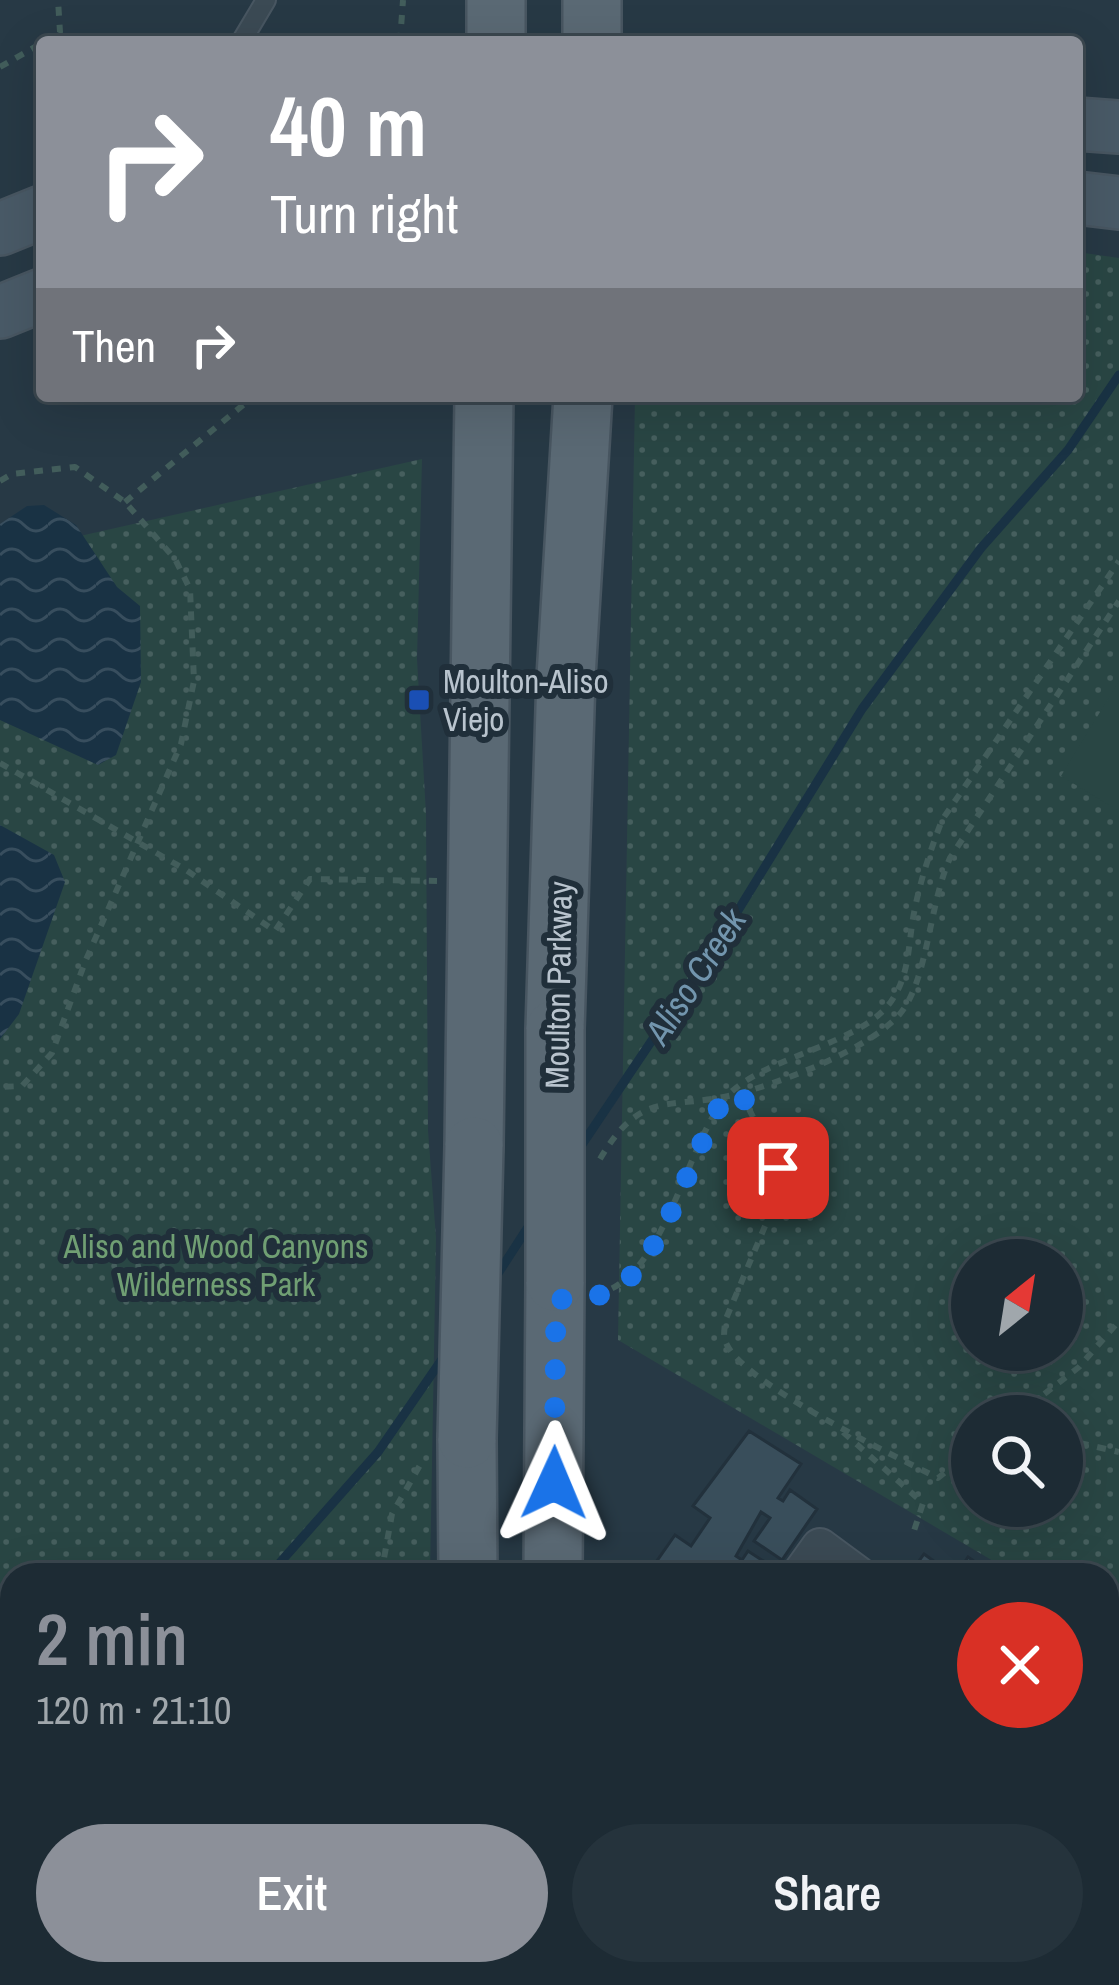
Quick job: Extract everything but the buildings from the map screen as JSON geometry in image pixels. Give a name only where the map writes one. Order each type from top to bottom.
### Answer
[{"type":"main road","points":[[496,0],[496,36]]},
{"type":"main road","points":[[592,0],[592,36]]},
{"type":"main road","points":[[1083,124],[1119,127]]},
{"type":"main road","points":[[0,229],[36,214]]},
{"type":"main road","points":[[0,313],[36,298]]},
{"type":"main road","points":[[468,1563],[484,402]]},
{"type":"main road","name":"Moulton Parkway","points":[[553,1563],[555,1029],[566,677],[583,402]]},
{"type":"street","points":[[809,1563],[820,1547],[842,1563]]},
{"type":"lane","points":[[245,36],[266,0]]},
{"type":"path","points":[[53,36],[59,32],[58,0]]},
{"type":"path","points":[[400,36],[403,0]]},
{"type":"path","points":[[0,68],[36,46]]},
{"type":"path","points":[[125,502],[247,402]]},
{"type":"path","points":[[0,481],[12,474],[75,466],[125,502],[175,560],[190,589],[194,681],[181,744],[85,962],[52,1053],[22,1086],[0,1087]]},
{"type":"path","points":[[556,1291],[612,1291],[644,1259],[701,1135],[725,1097],[754,1076],[817,1050],[886,1008],[896,996],[910,958],[924,868],[943,820],[1119,561]]},
{"type":"path","points":[[725,1097],[798,1073],[886,1028],[902,1012],[917,984],[934,891],[950,859],[1119,601]]},
{"type":"path","points":[[0,763],[140,844],[275,932],[310,879],[477,882]]},
{"type":"path","points":[[741,1093],[778,1168],[776,1200],[725,1321],[725,1342],[745,1367],[836,1426],[938,1478],[951,1468]]},
{"type":"path","points":[[1043,1395],[1079,1367],[1119,1322]]},
{"type":"path","points":[[836,1426],[923,1503],[912,1537]]},
{"type":"path","points":[[1083,1444],[1119,1452]]},
{"type":"green space","points":[[1083,253],[1119,258],[1119,1563],[997,1563],[618,1340],[635,402],[1083,402]]},
{"type":"green space","name":"Aliso and Wood Canyons Wilderness Park","points":[[422,459],[417,659],[426,814],[428,1130],[436,1238],[430,1563],[0,1563],[0,554]]},
{"type":"green space","points":[[1119,681],[1119,811],[1061,776]]},
{"type":"water","points":[[44,505],[76,525],[117,587],[140,606],[141,682],[116,755],[98,765],[0,720],[0,524],[27,506]]},
{"type":"water","points":[[0,825],[54,855],[65,882],[19,1014],[0,1039]]},
{"type":"waterway","name":"Aliso Creek","points":[[577,1152],[726,930],[862,709],[981,548],[1068,450],[1119,375]]},
{"type":"waterway","name":"Aliso Creek","points":[[495,1278],[532,1221]]},
{"type":"waterway","name":"Aliso Creek","points":[[280,1563],[378,1452],[447,1352]]},
{"type":"place","name":"Moulton-Aliso Viejo","points":[[419,700]]},
{"type":"route","points":[[554,1483],[556,1300],[612,1291],[644,1259],[701,1135],[725,1097],[741,1093],[778,1168]]}]
